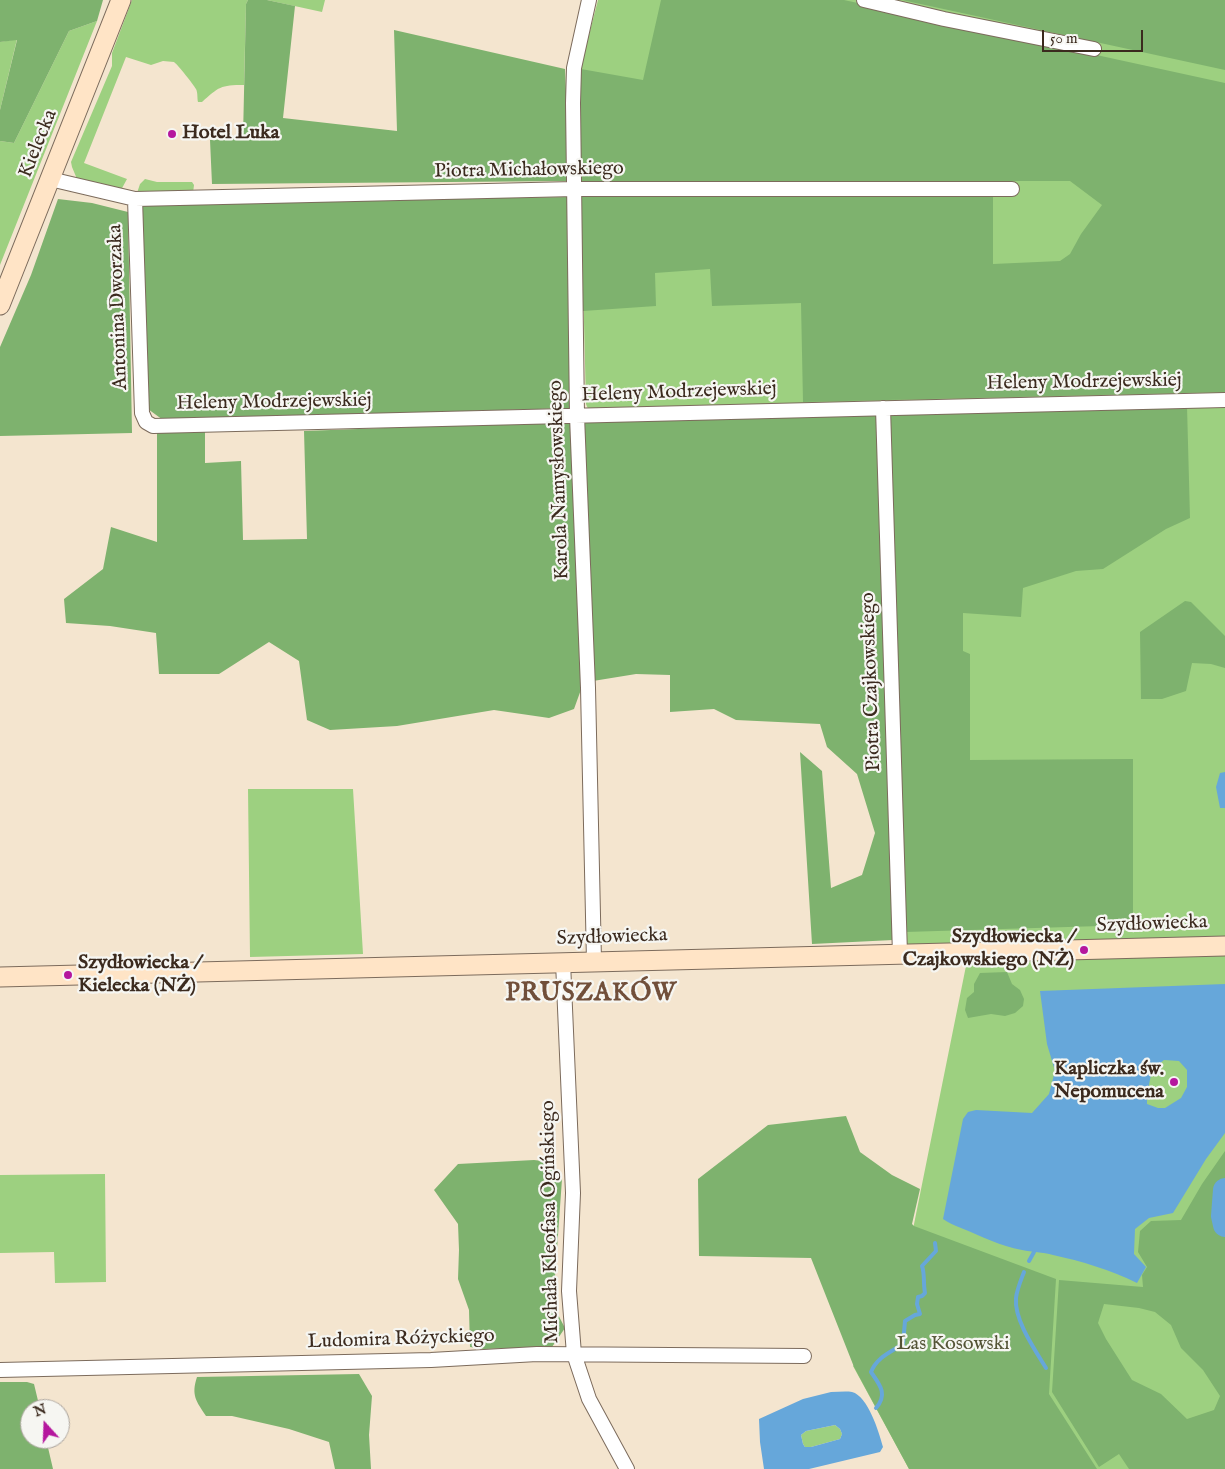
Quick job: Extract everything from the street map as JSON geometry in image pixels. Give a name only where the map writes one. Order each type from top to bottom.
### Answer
[{"type":"street","name":"Kielecka","points":[[0,305],[121,0]]},
{"type":"street","name":"Karola Namysłowskiego","points":[[589,0],[574,68],[573,103],[577,416],[588,688],[594,961]]},
{"type":"street","points":[[864,0],[944,19],[1094,49]]},
{"type":"street","name":"Piotra Michałowskiego","points":[[50,179],[135,199],[575,190],[1012,189]]},
{"type":"street","name":"Antonina Dworzaka","points":[[135,199],[142,413]]},
{"type":"street","name":"Heleny Modrzejewskiej","points":[[142,413],[146,422],[153,426],[1225,400]]},
{"type":"street","name":"Piotra Czajkowskiego","points":[[884,408],[900,954]]},
{"type":"street","name":"Szydłowiecka","points":[[0,977],[1225,946]]},
{"type":"street","name":"Michała Kleofasa Ogińskiego","points":[[563,962],[573,1193],[569,1291],[574,1354],[588,1399],[627,1469]]},
{"type":"street","name":"Ludomira Różyckiego","points":[[0,1370],[430,1360],[537,1354],[804,1356]]},
{"type":"green space","points":[[0,0],[103,0],[97,21],[69,31],[14,143],[0,141],[0,110],[17,40],[0,42]]},
{"type":"green space","points":[[132,0],[248,0],[246,4],[244,85],[220,88],[202,102],[198,102],[196,89],[174,62],[163,61],[151,65],[126,57],[84,163],[127,179],[121,190],[77,179],[71,162],[112,66],[112,53]]},
{"type":"green space","points":[[248,0],[267,0],[295,6],[283,118],[397,131],[394,30],[565,69],[570,181],[212,184],[210,140],[243,137],[246,4]]},
{"type":"green space","points":[[267,0],[325,0],[322,12]]},
{"type":"green space","points":[[598,0],[1225,0],[1225,1469],[909,1469],[853,1366],[891,1325],[912,1234],[968,956],[903,957],[890,412],[589,411],[586,404],[578,77]]},
{"type":"green space","points":[[661,0],[844,0],[1225,83],[1225,392],[803,402],[801,303],[712,306],[710,269],[655,273],[656,306],[583,311],[581,197],[993,196],[993,264],[1060,261],[1070,254],[1081,234],[1102,205],[1070,181],[581,181],[578,77],[581,69],[643,80]]},
{"type":"green space","points":[[902,0],[1225,0],[1225,70]]},
{"type":"green space","points":[[97,21],[0,265],[0,141],[14,143],[69,31]]},
{"type":"green space","points":[[17,39],[0,110],[0,42]]},
{"type":"green space","points":[[145,179],[157,182],[192,182],[194,185],[193,193],[137,193],[140,184]]},
{"type":"green space","points":[[570,197],[572,408],[163,420],[148,409],[140,202]]},
{"type":"green space","points":[[58,199],[92,203],[128,212],[132,433],[0,436],[0,347],[31,275]]},
{"type":"green space","points":[[1187,406],[1190,518],[1166,529],[1103,569],[1076,571],[1023,588],[1021,617],[963,613],[963,651],[970,654],[970,760],[1133,759],[1133,925],[905,932],[890,412]]},
{"type":"green space","points":[[878,413],[893,940],[812,944],[800,752],[822,771],[831,888],[862,875],[875,833],[857,774],[827,747],[820,724],[736,720],[714,709],[670,712],[670,675],[636,674],[593,681],[583,421]]},
{"type":"green space","points":[[573,421],[583,684],[574,709],[549,718],[494,710],[397,726],[330,730],[307,720],[299,661],[269,642],[219,674],[159,674],[156,633],[110,626],[66,623],[64,599],[103,569],[111,527],[157,542],[157,432],[205,431],[205,463],[241,461],[243,540],[307,539],[304,431]]},
{"type":"green space","points":[[1185,601],[1191,602],[1225,636],[1225,668],[1211,664],[1192,663],[1186,691],[1162,699],[1141,699],[1140,632]]},
{"type":"green space","points":[[248,789],[353,789],[363,954],[250,957]]},
{"type":"green space","points":[[1007,972],[1012,984],[1020,990],[1024,999],[1023,1006],[1015,1013],[1005,1016],[991,1014],[968,1018],[965,1010],[967,998],[974,992],[974,984],[980,973]]},
{"type":"green space","name":"Las Kosowski","points":[[846,1116],[860,1152],[892,1175],[920,1189],[912,1224],[914,1226],[1056,1279],[1049,1394],[1097,1469],[909,1469],[854,1367],[811,1258],[699,1256],[698,1179],[768,1125]]},
{"type":"green space","points":[[1225,1151],[1225,1469],[1129,1469],[1119,1454],[1099,1467],[1052,1392],[1059,1280],[1143,1287],[1142,1275],[1147,1267],[1138,1252],[1140,1231],[1151,1221],[1181,1220],[1202,1184]],"holes":[[[1104,1304],[1155,1312],[1171,1325],[1181,1348],[1203,1370],[1220,1396],[1214,1410],[1187,1419],[1161,1394],[1132,1380],[1098,1323]]]},
{"type":"green space","points":[[534,1160],[551,1162],[562,1179],[553,1305],[565,1328],[552,1347],[484,1349],[470,1347],[469,1310],[458,1279],[458,1224],[434,1190],[458,1164]]},
{"type":"green space","points":[[105,1174],[106,1282],[55,1283],[54,1252],[0,1253],[0,1175]]},
{"type":"green space","points":[[359,1374],[372,1396],[369,1435],[371,1469],[335,1469],[329,1442],[289,1429],[232,1416],[206,1416],[197,1402],[194,1389],[197,1377]]},
{"type":"green space","points":[[0,1382],[27,1382],[34,1384],[38,1399],[20,1399],[20,1449],[48,1449],[53,1469],[0,1469]]},
{"type":"green space","points":[[835,1425],[842,1434],[840,1439],[811,1447],[805,1447],[803,1444],[801,1435],[806,1431]]},
{"type":"water","points":[[1225,772],[1225,808],[1220,808],[1216,787],[1220,773]]},
{"type":"water","points":[[1225,984],[1225,1133],[1206,1159],[1173,1213],[1149,1218],[1135,1229],[1134,1254],[1146,1267],[1137,1283],[1085,1263],[1006,1246],[943,1219],[963,1119],[968,1112],[976,1110],[1032,1113],[1049,1094],[1055,1071],[1047,1044],[1040,991]],"holes":[[[1164,1060],[1179,1061],[1187,1070],[1187,1087],[1181,1098],[1165,1108],[1158,1108],[1147,1104],[1152,1070]]]},
{"type":"water","points":[[831,1392],[852,1392],[858,1395],[868,1407],[876,1424],[883,1447],[880,1452],[809,1469],[764,1469],[759,1419],[803,1399]],"holes":[[[835,1425],[842,1434],[840,1439],[811,1447],[805,1447],[803,1444],[801,1435],[806,1431]]]},
{"type":"waterway","points":[[1225,1190],[1223,1216],[1225,1225]]},
{"type":"waterway","points":[[876,1408],[880,1403],[882,1394],[880,1385],[871,1372],[877,1362],[903,1344],[905,1321],[920,1314],[917,1304],[918,1297],[925,1293],[922,1266],[936,1251],[935,1243]]},
{"type":"waterway","points":[[1029,1261],[1034,1252]]},
{"type":"waterway","points":[[1024,1272],[1016,1298],[1018,1316],[1031,1344],[1046,1368]]},
{"type":"place","name":"Hotel Luka","points":[[172,134]]},
{"type":"place","name":"Szydłowiecka / Czajkowskiego (NŻ)","points":[[1084,950]]},
{"type":"place","name":"Szydłowiecka / Kielecka (NŻ)","points":[[68,975]]},
{"type":"place","name":"Kapliczka św. Nepomucena","points":[[1174,1082]]},
{"type":"district","name":"PRUSZAKÓW","points":[[591,995]]}]
